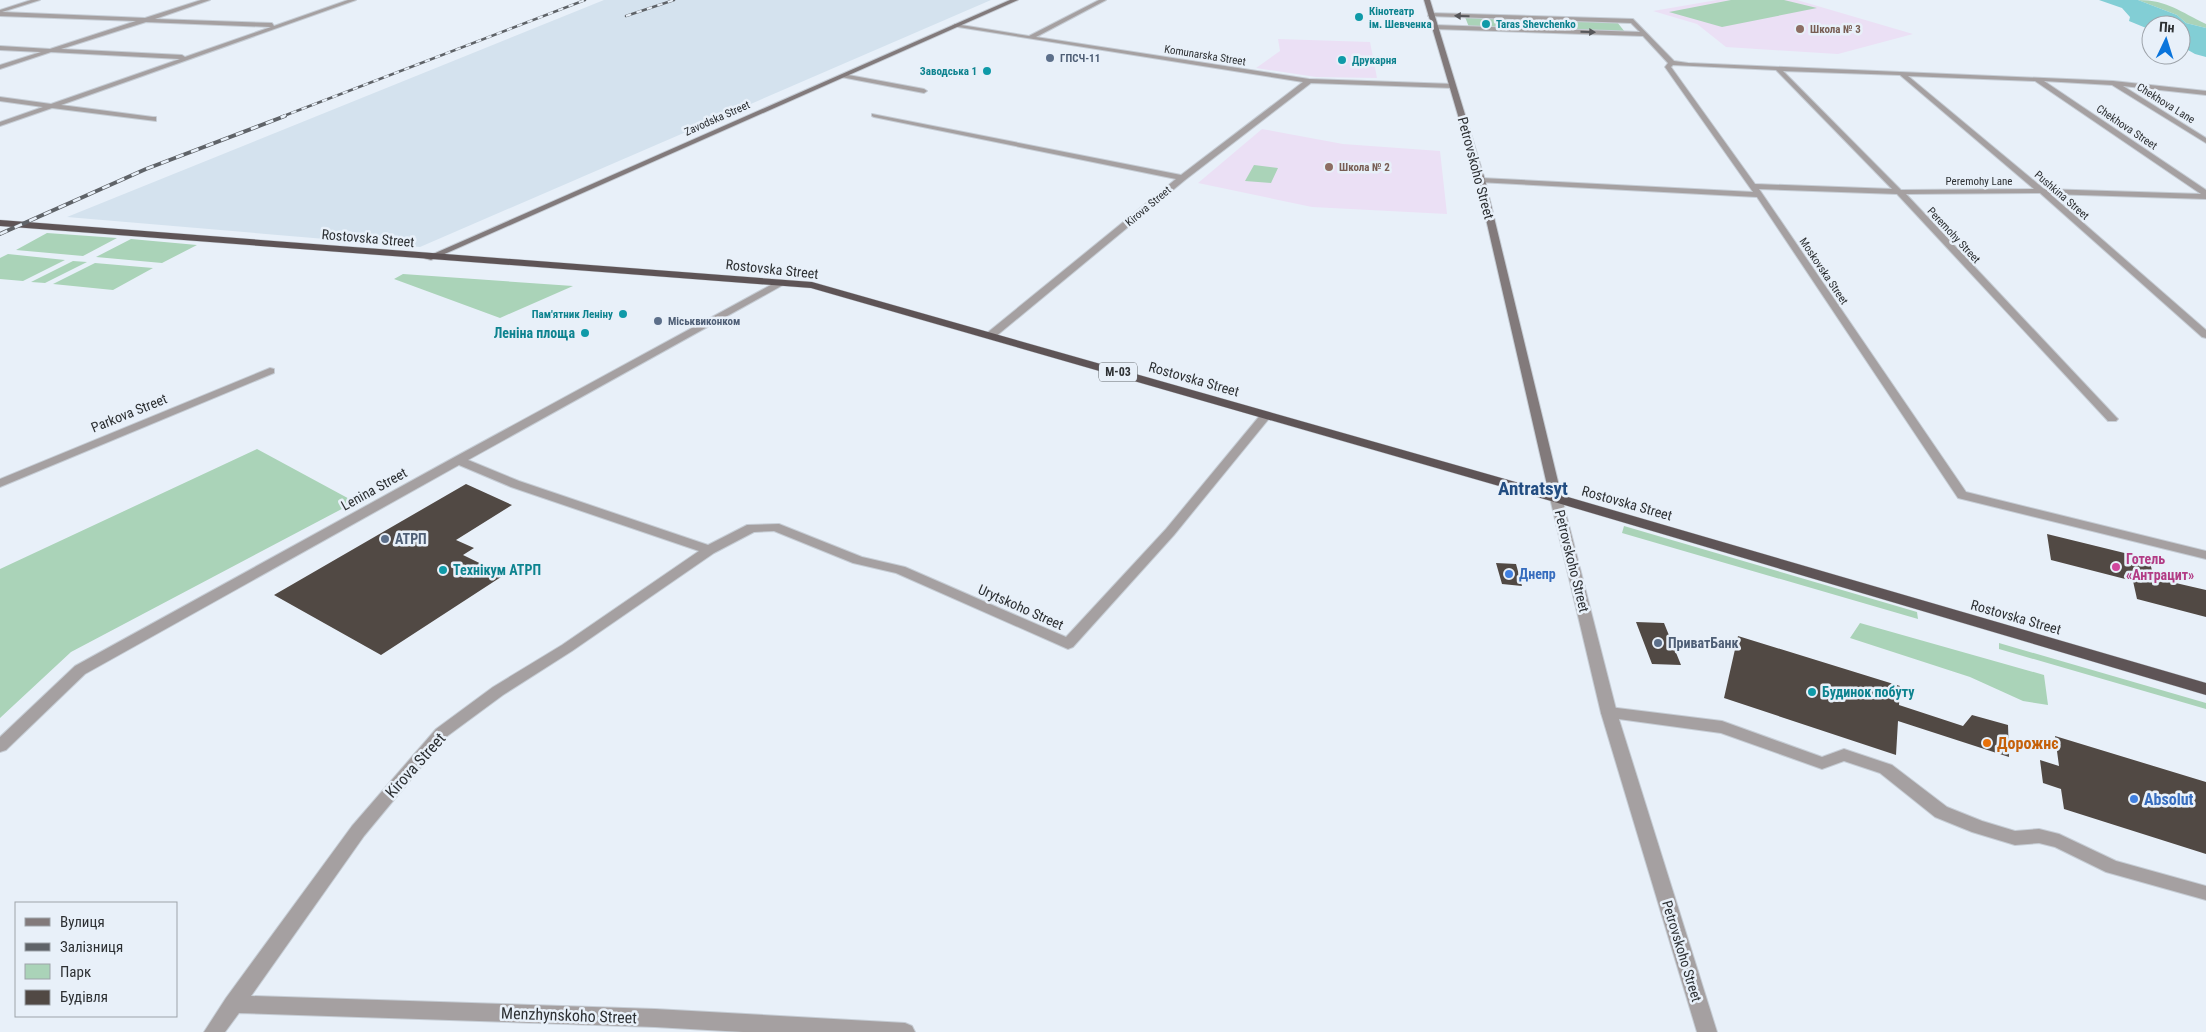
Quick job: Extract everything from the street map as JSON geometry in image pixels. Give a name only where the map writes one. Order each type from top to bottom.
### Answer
[{"type":"highway","name":"Rostovska Street","points":[[0,223],[428,258],[812,286],[991,335],[1556,498],[2206,689]]},
{"type":"main road","name":"Zavodska Street","points":[[428,258],[1015,0]]},
{"type":"main road","name":"Petrovskoho Street","points":[[1427,0],[1481,180],[1534,415],[1556,498]]},
{"type":"street","points":[[0,13],[37,0]]},
{"type":"street","points":[[0,68],[207,0]]},
{"type":"street","points":[[0,124],[353,0]]},
{"type":"street","points":[[1029,38],[1102,0]]},
{"type":"street","points":[[0,13],[279,25]]},
{"type":"street","points":[[1430,15],[1634,21],[1672,63],[2113,83],[2206,93]]},
{"type":"street","name":"Komunarska Street","points":[[955,26],[1309,81],[1453,86]]},
{"type":"street","points":[[1434,27],[1646,34]]},
{"type":"street","points":[[0,48],[190,57]]},
{"type":"street","name":"Moskovska Street","points":[[1672,63],[1668,67],[1753,186],[1962,495],[2206,555]]},
{"type":"street","name":"Peremohy Street","points":[[1777,68],[1899,192],[2112,418]]},
{"type":"street","name":"Pushkina Street","points":[[1901,73],[2042,191],[2206,335]]},
{"type":"street","points":[[843,76],[924,91]]},
{"type":"street","name":"Chekhova Street","points":[[2035,79],[2206,196]]},
{"type":"street","name":"Kirova Street","points":[[991,335],[1182,178],[1309,81]]},
{"type":"street","name":"Chekhova Lane","points":[[2113,83],[2206,141]]},
{"type":"street","points":[[0,99],[154,119]]},
{"type":"street","points":[[874,115],[1182,178]]},
{"type":"street","points":[[1481,180],[1759,195]]},
{"type":"street","name":"Peremohy Lane","points":[[1753,186],[1899,192],[2042,191],[2206,196]]},
{"type":"street","name":"Lenina Street","points":[[0,746],[80,670],[780,283]]},
{"type":"street","name":"Parkova Street","points":[[0,483],[270,371]]},
{"type":"street","name":"Urytskoho Street","points":[[709,550],[751,528],[775,527],[858,560],[900,570],[1068,644],[1106,605],[1224,468],[1266,415]]},
{"type":"street","points":[[457,460],[515,484],[709,550]]},
{"type":"street","name":"Petrovskoho Street","points":[[1556,498],[1609,713],[1707,1032]]},
{"type":"street","name":"Kirova Street","points":[[214,1032],[358,831],[441,733],[498,691],[567,648],[709,550]]},
{"type":"street","points":[[1609,713],[1722,727],[1822,763],[1844,755],[1886,769],[1941,812],[1978,827],[2015,838],[2038,836],[2060,841],[2112,867],[2206,893]]},
{"type":"street","name":"Menzhynskoho Street","points":[[233,1004],[655,1018],[904,1032]]},
{"type":"shaded area","points":[[604,0],[991,0],[420,247],[67,217]]},
{"type":"shaded area","name":"Школа № 3","points":[[1717,0],[1797,0],[1913,34],[1838,54],[1726,47],[1697,24],[1653,11]]},
{"type":"shaded area","points":[[1278,39],[1370,42],[1377,78],[1316,77],[1256,68],[1280,51]]},
{"type":"shaded area","name":"Школа № 2","points":[[1262,129],[1343,144],[1440,151],[1447,214],[1312,207],[1198,183]]},
{"type":"green space","points":[[1731,0],[1784,0],[1817,8],[1722,27],[1669,12]]},
{"type":"green space","points":[[2138,0],[2166,4],[2188,15],[2177,15]]},
{"type":"green space","points":[[2191,16],[2206,24],[2206,28],[2191,24]]},
{"type":"green space","points":[[1465,17],[1617,22],[1625,32],[1469,27]]},
{"type":"green space","points":[[1254,165],[1278,168],[1271,183],[1245,181]]},
{"type":"green space","points":[[47,233],[117,238],[83,256],[16,250]]},
{"type":"green space","points":[[131,239],[197,245],[162,263],[96,257]]},
{"type":"green space","points":[[8,254],[65,260],[23,281],[0,279],[0,258]]},
{"type":"green space","points":[[73,261],[87,262],[45,283],[31,282]]},
{"type":"green space","points":[[95,263],[153,268],[113,290],[53,284]]},
{"type":"green space","points":[[403,274],[573,286],[500,318],[394,279]]},
{"type":"green space","points":[[257,449],[355,502],[71,652],[0,718],[0,569]]},
{"type":"green space","points":[[1624,526],[1917,612],[1918,619],[1622,533]]},
{"type":"green space","points":[[1860,623],[2044,675],[2048,705],[2023,701],[1970,677],[1850,638]]},
{"type":"green space","points":[[1999,643],[2206,703],[2206,709],[1999,649]]},
{"type":"water","points":[[2099,0],[2138,0],[2177,15],[2141,15],[2141,26],[2129,21],[2130,17],[2122,8]]},
{"type":"water","points":[[2191,24],[2206,28],[2206,57],[2191,52]]},
{"type":"building","name":"Технікум АТРП","points":[[466,484],[512,505],[456,540],[474,548],[463,555],[504,575],[381,655],[274,595]]},
{"type":"building","name":"Готель «Антрацит»","points":[[2047,534],[2149,559],[2154,578],[2206,590],[2206,617],[2137,599],[2133,581],[2051,560]]},
{"type":"building","name":"Днепр","points":[[1496,563],[1516,564],[1522,586],[1502,584]]},
{"type":"building","name":"ПриватБанк","points":[[1636,622],[1664,623],[1681,665],[1652,664]]},
{"type":"building","name":"Будинок побуту","points":[[1738,636],[1900,686],[1899,705],[1963,726],[1972,715],[2008,725],[2009,757],[1898,721],[1896,755],[1724,698]]},
{"type":"building","name":"Absolut","points":[[2055,736],[2206,782],[2206,854],[2064,809],[2061,789],[2043,783],[2040,760],[2059,766]]},
{"type":"railway","points":[[281,117],[585,0]]},
{"type":"railway","points":[[626,16],[674,0]]},
{"type":"railway","points":[[0,234],[146,169],[285,116]]},
{"type":"place","name":"Кінотеатр ім. Шевченка","points":[[1359,17]]},
{"type":"place","name":"Taras Shevchenko","points":[[1486,24]]},
{"type":"place","name":"Школа № 3","points":[[1800,29]]},
{"type":"place","name":"ГПСЧ-11","points":[[1050,58]]},
{"type":"place","name":"Друкарня","points":[[1342,60]]},
{"type":"place","name":"Заводська 1","points":[[987,71]]},
{"type":"place","name":"Школа № 2","points":[[1329,167]]},
{"type":"place","name":"Пам'ятник Леніну","points":[[623,314]]},
{"type":"place","name":"Міськвиконком","points":[[658,321]]},
{"type":"place","name":"Леніна площа","points":[[585,333]]},
{"type":"place","name":"АТРП","points":[[385,539]]},
{"type":"place","name":"Готель «Антрацит»","points":[[2116,567]]},
{"type":"place","name":"Технікум АТРП","points":[[443,570]]},
{"type":"place","name":"Днепр","points":[[1509,574]]},
{"type":"place","name":"ПриватБанк","points":[[1658,643]]},
{"type":"place","name":"Будинок побуту","points":[[1812,692]]},
{"type":"place","name":"Дорожнє","points":[[1987,743]]},
{"type":"place","name":"Absolut","points":[[2134,799]]},
{"type":"district","name":"Antratsyt","points":[[1533,488]]}]
